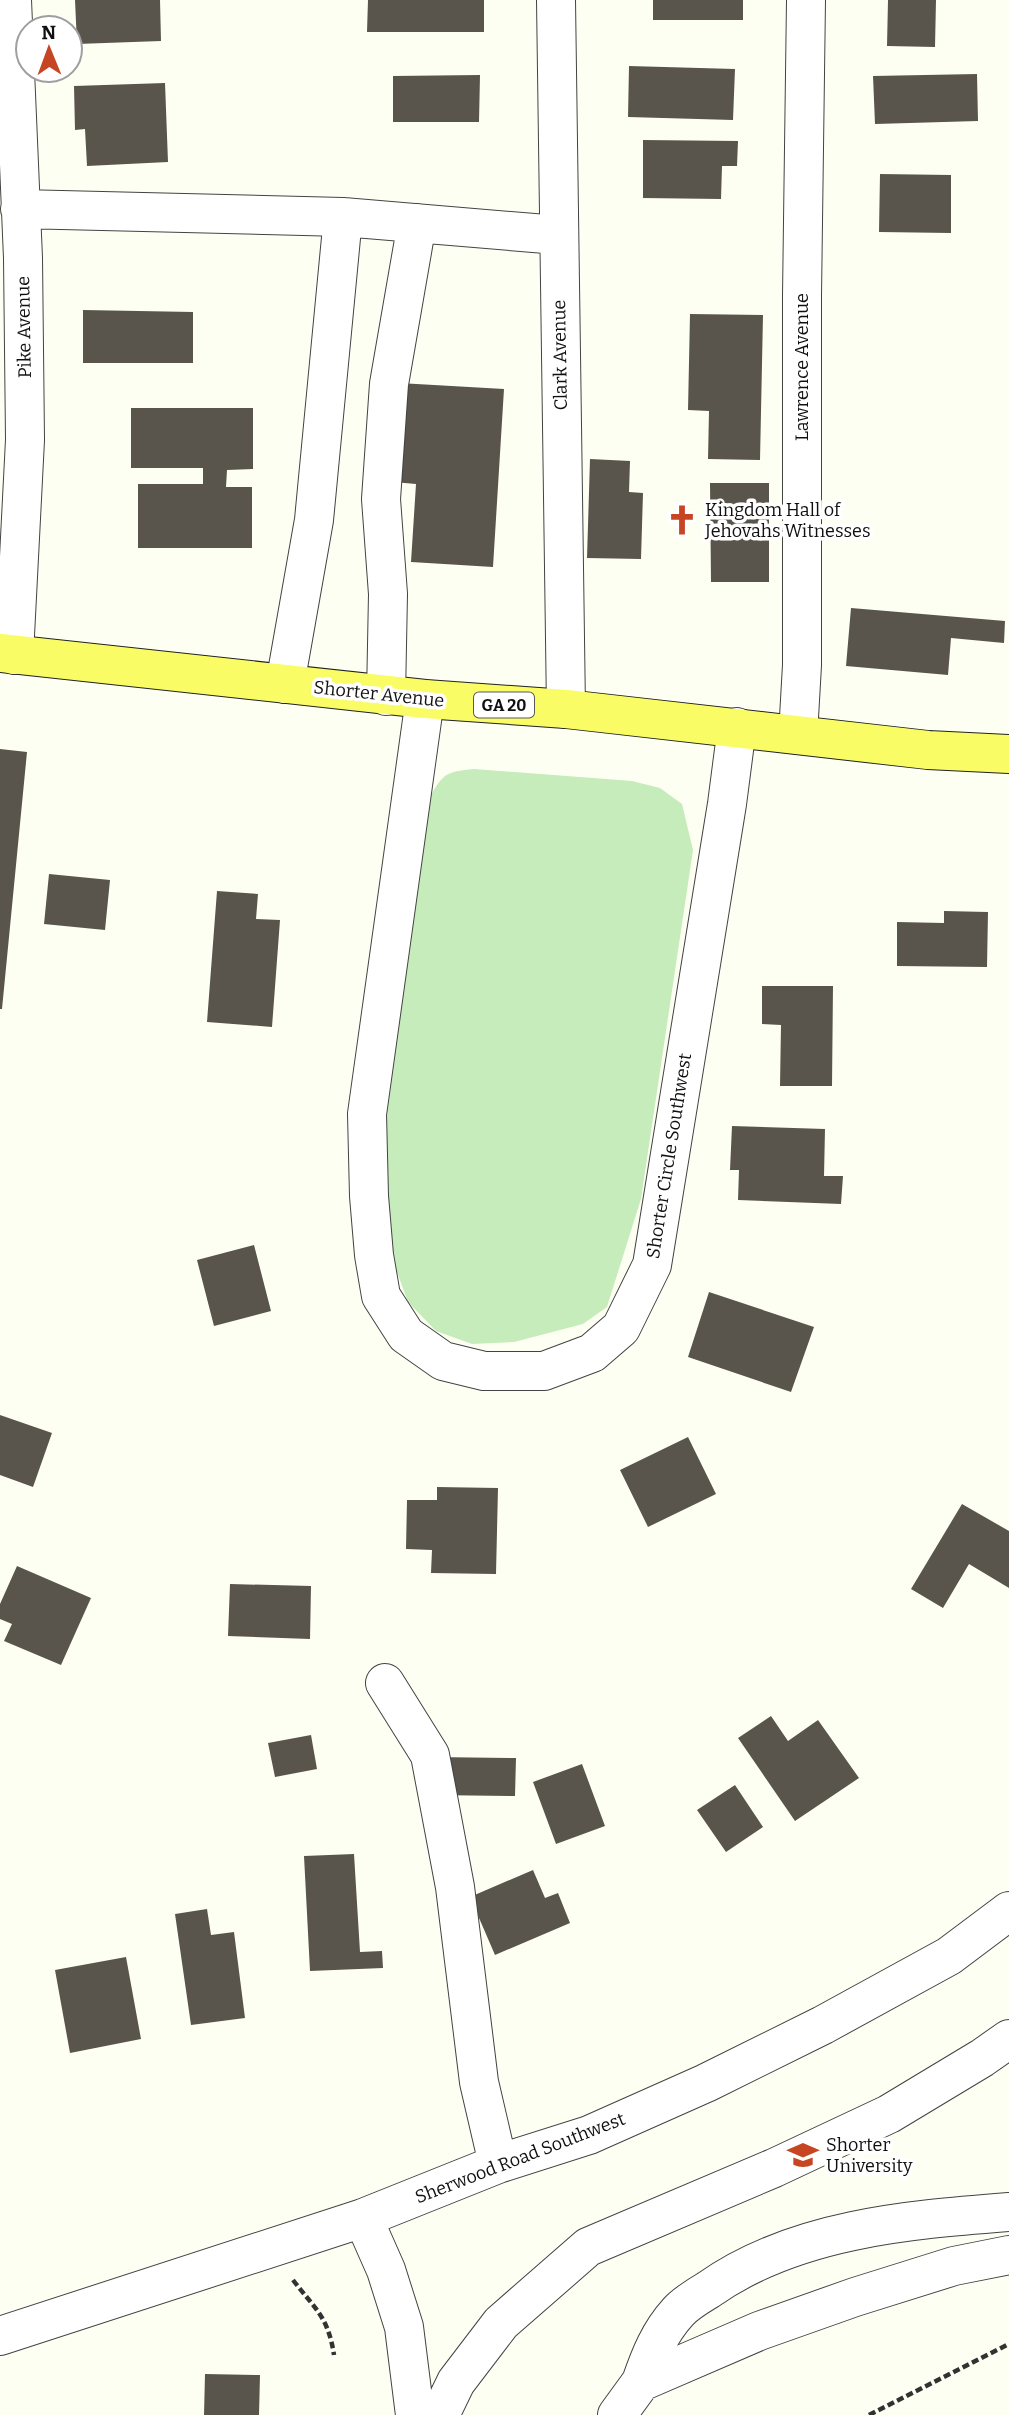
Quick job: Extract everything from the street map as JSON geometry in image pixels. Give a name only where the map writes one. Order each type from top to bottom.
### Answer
[{"type":"main road","name":"Shorter Avenue","points":[[7,654],[425,699],[566,709],[928,750],[1009,754]]},
{"type":"street","name":"Pike Avenue","points":[[7,654],[25,440],[12,0]]},
{"type":"street","name":"Clark Avenue","points":[[556,0],[566,709]]},
{"type":"street","name":"Lawrence Avenue","points":[[799,735],[802,665],[802,296],[806,0]]},
{"type":"street","points":[[20,209],[344,217],[558,235]]},
{"type":"street","points":[[285,684],[314,520],[344,217]]},
{"type":"street","points":[[386,695],[388,594],[381,499],[389,384],[417,223]]},
{"type":"street","name":"Shorter Circle Southwest","points":[[425,699],[367,1114],[374,1255],[381,1296],[406,1335],[443,1361],[484,1370],[544,1371],[592,1353],[621,1328],[652,1265],[727,804],[737,727]]},
{"type":"street","points":[[385,1683],[430,1755],[455,1887],[479,2082],[498,2164]]},
{"type":"street","name":"Sherwood Road Southwest","points":[[0,2336],[363,2218],[498,2164],[589,2135],[706,2083],[823,2025],[949,1956],[1009,1911]]},
{"type":"street","points":[[440,2415],[456,2382],[501,2323],[588,2247],[774,2168],[890,2113],[1009,2039]]},
{"type":"street","points":[[617,2415],[641,2382],[656,2341],[679,2310],[716,2284],[750,2265],[843,2233],[899,2223],[1009,2211]]},
{"type":"street","points":[[363,2218],[386,2270],[404,2327],[415,2415]]},
{"type":"street","points":[[641,2382],[760,2331],[855,2297],[954,2266],[1009,2255]]},
{"type":"path","points":[[271,2248],[321,2314],[331,2338],[334,2355]]},
{"type":"path","points":[[869,2415],[1009,2344]]},
{"type":"green space","points":[[474,769],[632,781],[660,788],[682,804],[693,850],[641,1199],[607,1307],[583,1324],[514,1342],[472,1344],[436,1331],[408,1302],[393,1261],[381,1212],[392,1047],[429,798],[446,775]]},
{"type":"building","points":[[75,0],[160,0],[161,41],[84,44],[84,14],[76,14]]},
{"type":"building","points":[[368,0],[484,0],[484,32],[367,32]]},
{"type":"building","points":[[653,0],[743,0],[743,20],[653,20]]},
{"type":"building","points":[[888,0],[936,0],[935,47],[887,46]]},
{"type":"building","points":[[629,66],[735,69],[733,120],[628,117]]},
{"type":"building","points":[[977,74],[978,121],[875,124],[873,76]]},
{"type":"building","points":[[480,75],[479,122],[393,122],[393,76]]},
{"type":"building","points":[[165,83],[168,162],[87,166],[85,129],[75,130],[74,86]]},
{"type":"building","points":[[643,140],[738,141],[737,166],[722,166],[721,199],[643,198]]},
{"type":"building","points":[[880,174],[951,175],[951,233],[879,232]]},
{"type":"building","points":[[83,310],[193,312],[193,363],[83,363]]},
{"type":"building","points":[[690,314],[763,315],[760,460],[708,459],[709,411],[688,410]]},
{"type":"building","points":[[399,383],[504,389],[493,567],[411,562],[416,484],[393,482]]},
{"type":"building","points":[[131,408],[253,408],[253,469],[227,470],[226,487],[252,487],[252,548],[138,548],[138,484],[203,484],[203,468],[131,468]]},
{"type":"building","points":[[590,459],[630,461],[629,492],[643,493],[641,559],[587,558]]},
{"type":"building","points":[[710,483],[769,483],[769,582],[711,582]]},
{"type":"building","points":[[851,608],[1005,621],[1004,643],[951,638],[948,675],[846,666]]},
{"type":"building","points":[[0,749],[27,752],[2,1009],[0,1009]]},
{"type":"building","points":[[49,874],[110,880],[105,930],[44,924]]},
{"type":"building","points":[[217,891],[258,894],[256,919],[280,920],[272,1027],[207,1022]]},
{"type":"building","points":[[944,911],[988,912],[987,967],[897,966],[897,922],[944,923]]},
{"type":"building","points":[[762,986],[833,986],[832,1086],[780,1086],[781,1025],[762,1024]]},
{"type":"building","points":[[732,1126],[825,1129],[824,1176],[843,1176],[841,1204],[738,1200],[739,1170],[730,1170]]},
{"type":"building","points":[[254,1245],[271,1311],[214,1326],[197,1260]]},
{"type":"building","points":[[709,1292],[814,1327],[791,1392],[688,1357]]},
{"type":"building","points":[[0,1415],[52,1433],[33,1487],[0,1475]]},
{"type":"building","points":[[688,1437],[716,1494],[648,1527],[620,1470]]},
{"type":"building","points":[[437,1487],[498,1488],[496,1574],[431,1573],[432,1550],[406,1549],[407,1500],[437,1500]]},
{"type":"building","points":[[962,1504],[1009,1531],[1009,1588],[969,1564],[943,1608],[911,1589]]},
{"type":"building","points":[[17,1566],[91,1598],[61,1665],[4,1641],[12,1624],[0,1619],[0,1604]]},
{"type":"building","points":[[230,1584],[311,1586],[310,1639],[228,1636]]},
{"type":"building","points":[[771,1716],[788,1741],[818,1720],[859,1778],[795,1821],[738,1738]]},
{"type":"building","points":[[311,1735],[317,1769],[275,1777],[268,1743]]},
{"type":"building","points":[[433,1757],[516,1758],[515,1796],[432,1795]]},
{"type":"building","points":[[582,1764],[605,1826],[556,1844],[533,1782]]},
{"type":"building","points":[[735,1785],[763,1827],[726,1852],[697,1810]]},
{"type":"building","points":[[354,1854],[360,1952],[382,1951],[383,1968],[310,1971],[304,1856]]},
{"type":"building","points":[[533,1870],[545,1898],[558,1893],[570,1923],[495,1955],[470,1897]]},
{"type":"building","points":[[207,1909],[211,1935],[234,1932],[245,2018],[191,2025],[175,1914]]},
{"type":"building","points":[[126,1957],[141,2039],[70,2053],[55,1970]]},
{"type":"building","points":[[205,2374],[260,2375],[259,2415],[204,2415]]},
{"type":"place","name":"Kingdom Hall of Jehovahs Witnesses","points":[[682,520]]},
{"type":"place","name":"Shorter University","points":[[803,2155]]}]
